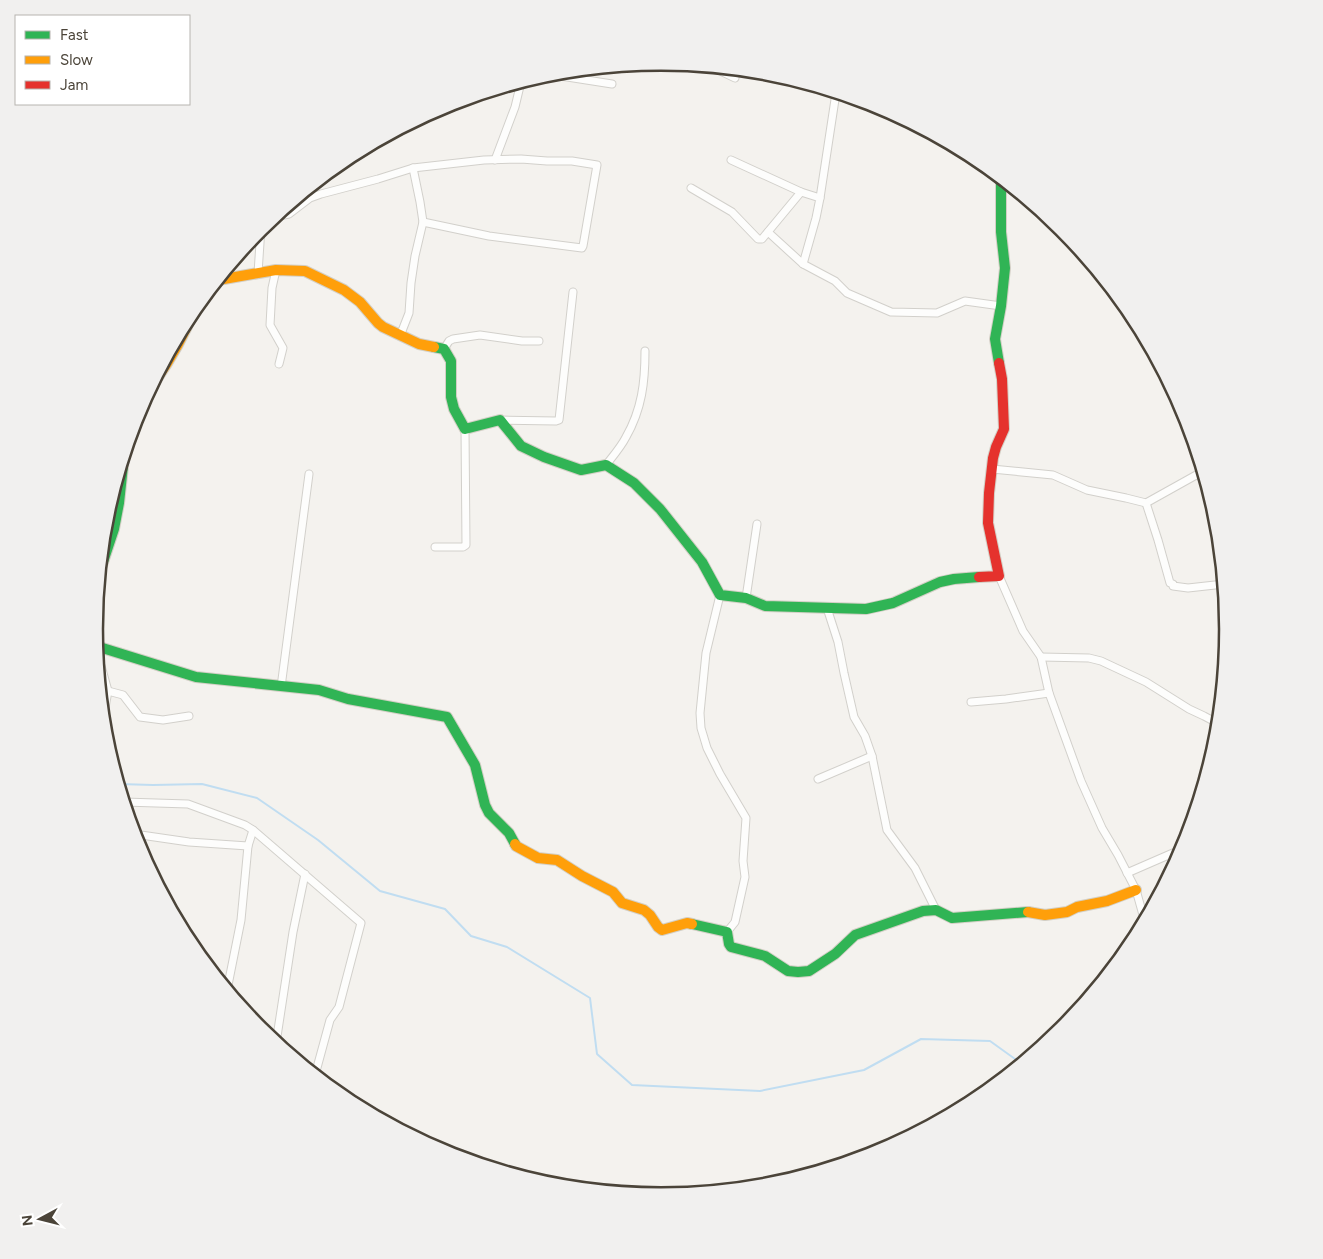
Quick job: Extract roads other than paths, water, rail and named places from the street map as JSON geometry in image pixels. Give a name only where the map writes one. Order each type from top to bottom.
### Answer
[{"type":"street","points":[[729,75],[735,78]]},
{"type":"street","points":[[575,78],[612,84]]},
{"type":"street","points":[[495,160],[515,107],[519,90]]},
{"type":"street","points":[[803,264],[820,198],[835,99]]},
{"type":"street","points":[[289,214],[310,198],[413,168],[521,159],[572,161],[597,165],[584,246],[582,248],[489,236],[423,222]]},
{"type":"street","points":[[731,160],[801,192],[820,198]]},
{"type":"street","points":[[400,336],[409,313],[412,274],[423,222],[413,168]]},
{"type":"street","points":[[1001,187],[1000,232],[1004,268],[1002,306],[995,339],[1002,379],[1004,429],[996,447],[988,493],[988,523],[991,541],[999,576],[1023,632],[1041,658],[1049,693],[1081,781],[1136,890],[1142,913]]},
{"type":"street","points":[[691,188],[732,212],[758,239],[762,239],[801,192]]},
{"type":"street","points":[[768,232],[803,264],[836,281],[847,293],[891,312],[937,313],[965,301],[1002,306]]},
{"type":"street","points":[[258,273],[260,242]]},
{"type":"street","points":[[276,270],[272,288],[270,325],[283,348],[279,364]]},
{"type":"street","points":[[228,278],[276,270],[305,271],[344,290],[360,302],[378,323],[400,336],[419,344],[444,349],[451,361],[451,397],[454,409],[465,429],[466,546],[435,547]]},
{"type":"street","points":[[465,429],[500,420],[559,420],[573,292]]},
{"type":"street","points":[[444,349],[449,341],[453,339],[480,335],[522,341],[539,341]]},
{"type":"street","points":[[500,420],[521,446],[544,457],[581,470],[606,465],[626,437],[640,404],[645,378],[645,351]]},
{"type":"street","points":[[606,465],[634,483],[660,509],[702,562],[720,595],[706,653],[700,713],[701,728],[707,748],[746,818],[743,861],[745,877],[735,922],[727,932],[729,944],[735,948],[765,956],[788,970],[798,972],[809,971],[835,954],[854,935],[923,911],[936,910],[952,918],[1028,912],[1045,915],[1057,914],[1077,907],[1107,901],[1136,890]]},
{"type":"street","points":[[992,469],[1053,475],[1086,490],[1146,503],[1198,474]]},
{"type":"street","points":[[281,687],[309,474]]},
{"type":"street","points":[[112,536],[120,494]]},
{"type":"street","points":[[1146,503],[1170,583],[1173,586],[1188,588],[1218,585]]},
{"type":"street","points":[[746,598],[757,524]]},
{"type":"street","points":[[720,595],[746,598],[765,606],[876,608],[940,582],[974,577],[999,576]]},
{"type":"street","points":[[827,608],[838,642],[854,717],[865,736],[872,756],[887,830],[914,868],[936,910]]},
{"type":"street","points":[[104,649],[196,676],[319,690],[348,698],[447,717],[475,765],[485,805],[489,813],[510,833],[516,846],[538,858],[557,860],[613,892],[622,903],[644,910],[662,930],[687,923],[727,932]]},
{"type":"street","points":[[1041,658],[1089,658],[1101,662],[1146,682],[1189,709],[1212,720]]},
{"type":"street","points":[[106,683],[107,695]]},
{"type":"street","points":[[108,691],[123,695],[140,716],[163,720],[189,716]]},
{"type":"street","points":[[971,702],[1049,693]]},
{"type":"street","points":[[818,779],[872,756]]},
{"type":"street","points":[[131,802],[188,804],[245,825],[361,923],[340,1007],[330,1020],[317,1068]]},
{"type":"street","points":[[229,981],[240,920],[248,846],[253,830]]},
{"type":"street","points":[[143,835],[189,842],[248,846]]},
{"type":"street","points":[[1127,873],[1172,853]]},
{"type":"street","points":[[277,1034],[293,932],[305,874]]},
{"type":"waterway","points":[[125,784],[202,784],[257,798],[318,840],[380,891],[445,909],[471,936],[507,947],[590,998],[597,1054],[632,1085],[760,1091],[864,1070],[921,1039],[990,1041],[1016,1060]]}]
